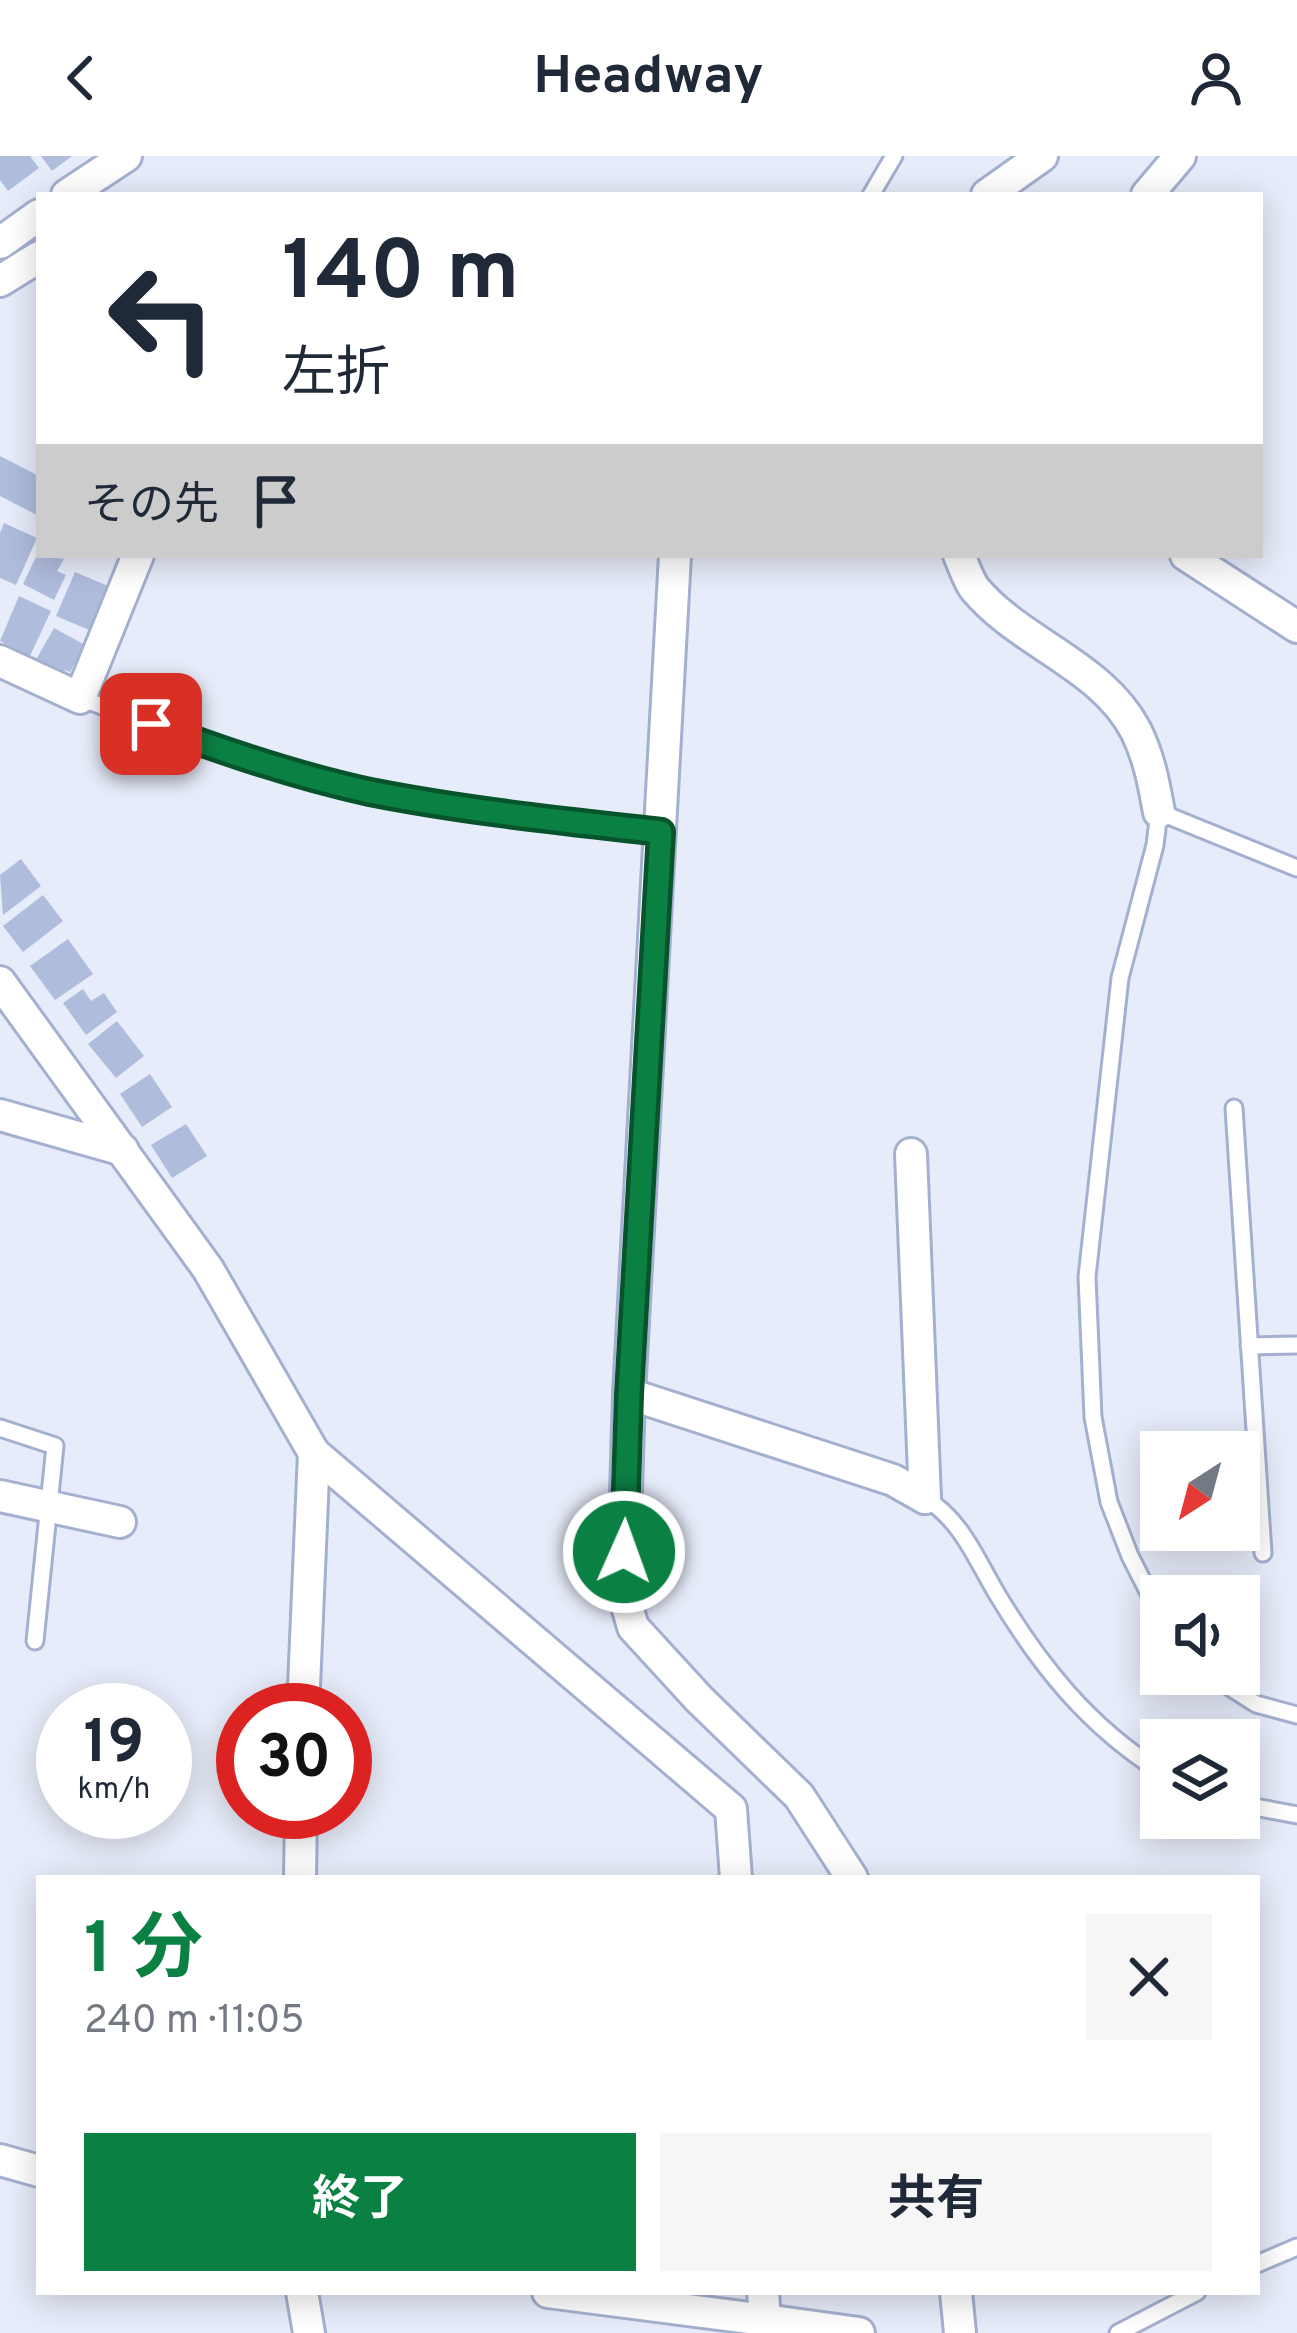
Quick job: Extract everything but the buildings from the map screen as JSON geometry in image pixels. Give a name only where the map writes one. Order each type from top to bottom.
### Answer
[{"type":"street","points":[[72,192],[126,156]]},
{"type":"street","points":[[991,192],[1042,156]]},
{"type":"street","points":[[1150,192],[1180,156]]},
{"type":"street","points":[[0,243],[36,217]]},
{"type":"street","points":[[0,281],[36,259]]},
{"type":"street","points":[[0,661],[80,698],[137,558]]},
{"type":"street","points":[[675,558],[629,1394],[623,1592],[633,1627],[799,1796],[850,1875]]},
{"type":"street","points":[[960,558],[973,587],[1011,621],[1106,690],[1134,727],[1150,763],[1159,812]]},
{"type":"street","points":[[1191,558],[1297,627]]},
{"type":"street","points":[[0,982],[208,1269],[314,1453],[731,1809],[736,1875]]},
{"type":"street","points":[[0,1115],[123,1150]]},
{"type":"street","points":[[911,1154],[925,1498]]},
{"type":"street","points":[[629,1394],[893,1480],[925,1498]]},
{"type":"street","points":[[304,1683],[314,1453]]},
{"type":"street","points":[[0,1496],[120,1522]]},
{"type":"street","points":[[301,1839],[301,1875]]},
{"type":"street","points":[[0,2160],[36,2170]]},
{"type":"street","points":[[303,2295],[309,2333]]},
{"type":"street","points":[[576,2295],[764,2315],[860,2333]]},
{"type":"street","points":[[956,2295],[961,2333]]},
{"type":"lane","points":[[873,192],[894,156]]},
{"type":"lane","points":[[80,698],[222,751],[368,791],[518,816],[661,832]]},
{"type":"lane","points":[[1140,1576],[1109,1502],[1093,1417],[1087,1277],[1120,978],[1159,812],[1297,868]]},
{"type":"lane","points":[[1234,1108],[1263,1553]]},
{"type":"lane","points":[[1249,1346],[1297,1345]]},
{"type":"lane","points":[[0,1428],[55,1446],[35,1641]]},
{"type":"lane","points":[[925,1498],[946,1511],[958,1526],[1054,1681],[1106,1733],[1140,1757]]},
{"type":"lane","points":[[1242,1695],[1256,1704],[1297,1715]]},
{"type":"lane","points":[[1260,1808],[1297,1815]]},
{"type":"lane","points":[[1260,2263],[1297,2247]]},
{"type":"lane","points":[[1118,2333],[1191,2295]]},
{"type":"route","points":[[151,724],[222,751],[368,791],[518,816],[661,832],[624,1552]]}]
